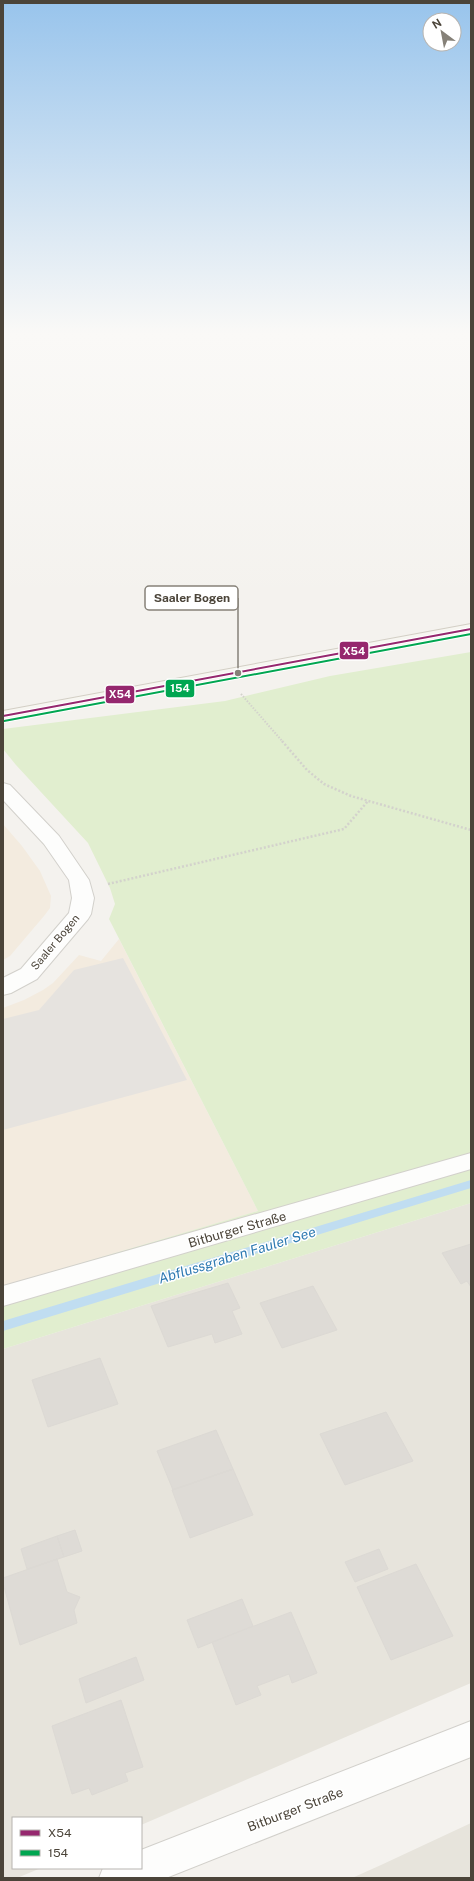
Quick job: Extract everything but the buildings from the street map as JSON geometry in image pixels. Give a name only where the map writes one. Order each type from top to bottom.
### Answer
[{"type":"main road","points":[[3,716],[471,629]]},
{"type":"street","name":"Saaler Bogen","points":[[3,789],[52,840],[79,880],[83,898],[80,914],[29,974],[3,988]]},
{"type":"street","name":"Bitburger Straße","points":[[142,1869],[471,1739]]},
{"type":"street","name":"Bitburger Straße","points":[[118,1878],[141,1869]]},
{"type":"lane","name":"Bitburger Straße","points":[[3,1296],[471,1161]]},
{"type":"path","points":[[241,695],[307,770],[324,784],[351,796],[471,830]]},
{"type":"path","points":[[103,886],[344,829],[368,801]]},
{"type":"shaded area","points":[[3,824],[22,846],[40,871],[51,896],[50,908],[44,916],[10,956],[3,960]]},
{"type":"shaded area","points":[[119,939],[258,1211],[3,1286],[3,1008],[24,1000],[43,990],[53,983],[79,955],[101,961]]},
{"type":"shaded area","points":[[123,958],[187,1080],[3,1130],[3,1019],[39,1010],[74,970]]},
{"type":"shaded area","points":[[471,1203],[471,1683],[142,1825],[142,1817],[12,1817],[12,1869],[39,1869],[17,1878],[3,1878],[3,1349]]},
{"type":"shaded area","points":[[471,1823],[471,1878],[352,1878],[381,1865]]},
{"type":"green space","points":[[471,652],[471,1203],[3,1349],[3,1286],[258,1211],[109,919],[115,904],[110,888],[88,843],[3,749],[3,729],[225,701],[330,676]]},
{"type":"waterway","name":"Abflussgraben Fauler See","points":[[3,1326],[471,1184]]},
{"type":"transit line","name":"X54","points":[[3,716],[471,629]]},
{"type":"transit line","name":"154","points":[[4,721],[471,634]]},
{"type":"place","name":"Saaler Bogen","points":[[238,673]]}]
